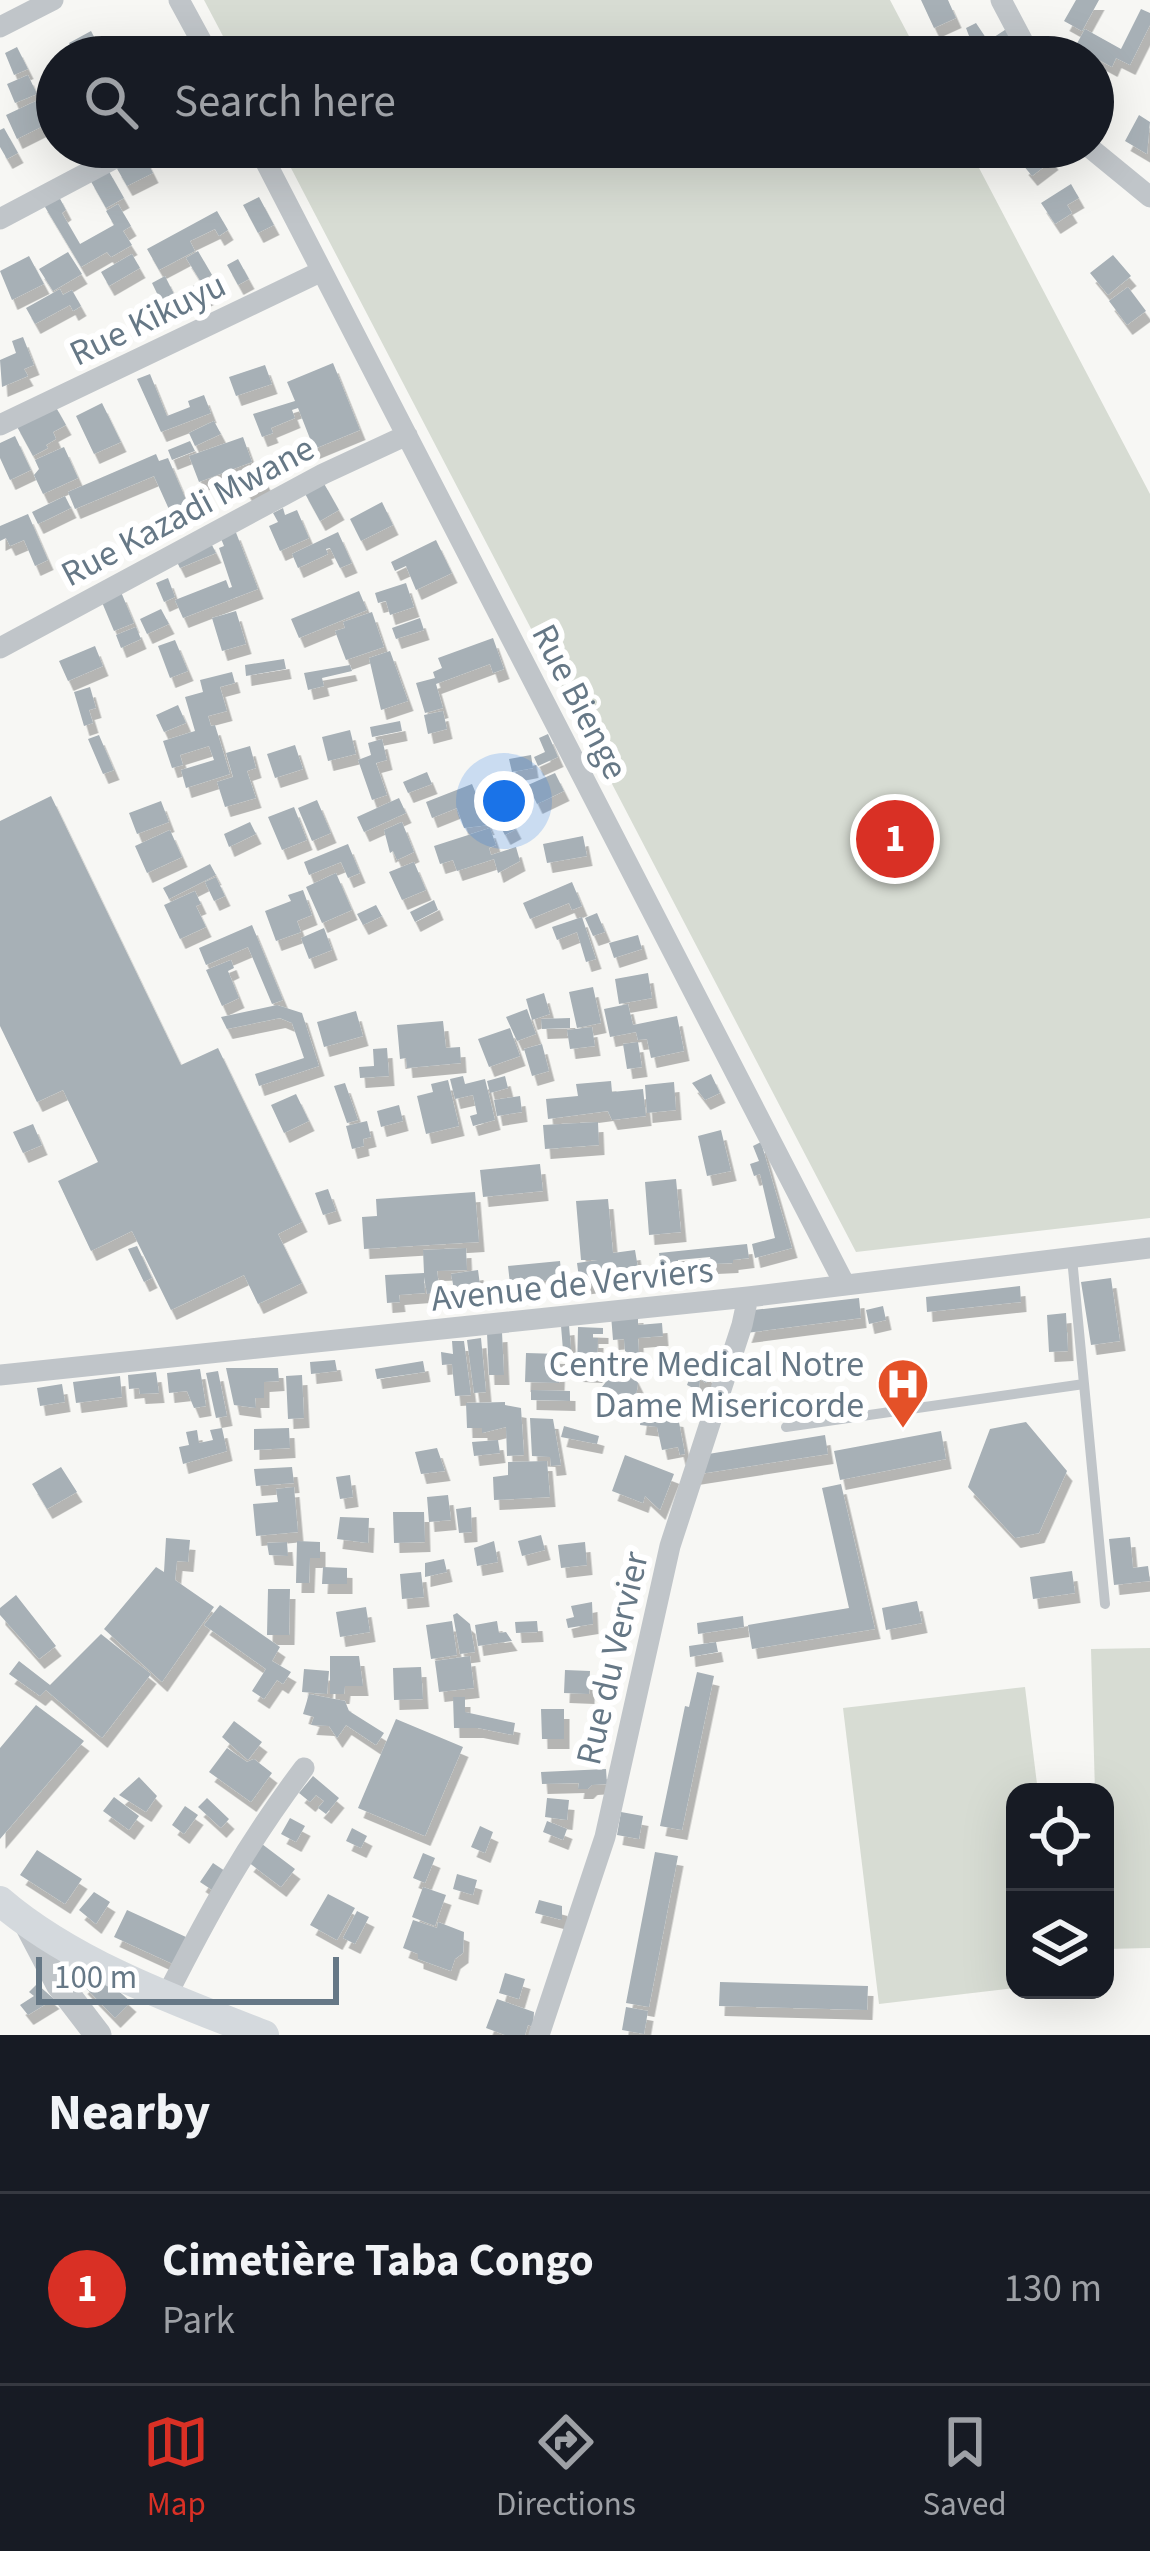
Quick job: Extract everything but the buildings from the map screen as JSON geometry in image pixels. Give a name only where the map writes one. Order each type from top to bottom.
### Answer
[{"type":"main road","points":[[0,1901],[28,1925],[166,1997],[264,2035]]},
{"type":"street","points":[[0,27],[53,0]]},
{"type":"street","points":[[179,0],[199,36]]},
{"type":"street","points":[[1001,0],[1020,36]]},
{"type":"street","points":[[1114,167],[1150,196]]},
{"type":"street","points":[[0,219],[96,168]]},
{"type":"street","name":"Rue Bienge","points":[[269,168],[845,1285]]},
{"type":"street","name":"Rue Kikuyu","points":[[0,425],[322,271]]},
{"type":"street","name":"Rue Kazadi Mwane","points":[[0,648],[322,474],[406,435]]},
{"type":"street","name":"Avenue de Verviers","points":[[0,1375],[748,1297],[1150,1247]]},
{"type":"street","name":"Rue du Vervier","points":[[539,2035],[605,1837],[670,1546],[748,1297]]},
{"type":"street","points":[[166,1997],[220,1889],[304,1768]]},
{"type":"street","points":[[28,1925],[58,1984],[98,2035]]},
{"type":"lane","points":[[1072,1258],[1105,1604]]},
{"type":"lane","points":[[786,1427],[1084,1384]]},
{"type":"shaded area","points":[[204,0],[890,0],[909,36],[223,36]]},
{"type":"shaded area","points":[[291,168],[979,168],[1150,494],[1150,1218],[856,1252]]},
{"type":"shaded area","points":[[1150,1648],[1150,1948],[1114,1949],[1114,1783],[1095,1783],[1091,1649]]},
{"type":"shaded area","points":[[1025,1687],[1037,1783],[1006,1783],[1006,1989],[879,2004],[843,1708]]},
{"type":"place","name":"Cimetière Taba Congo","points":[[895,839]]},
{"type":"place","name":"Centre Medical Notre Dame Misericorde","points":[[903,1430]]}]
